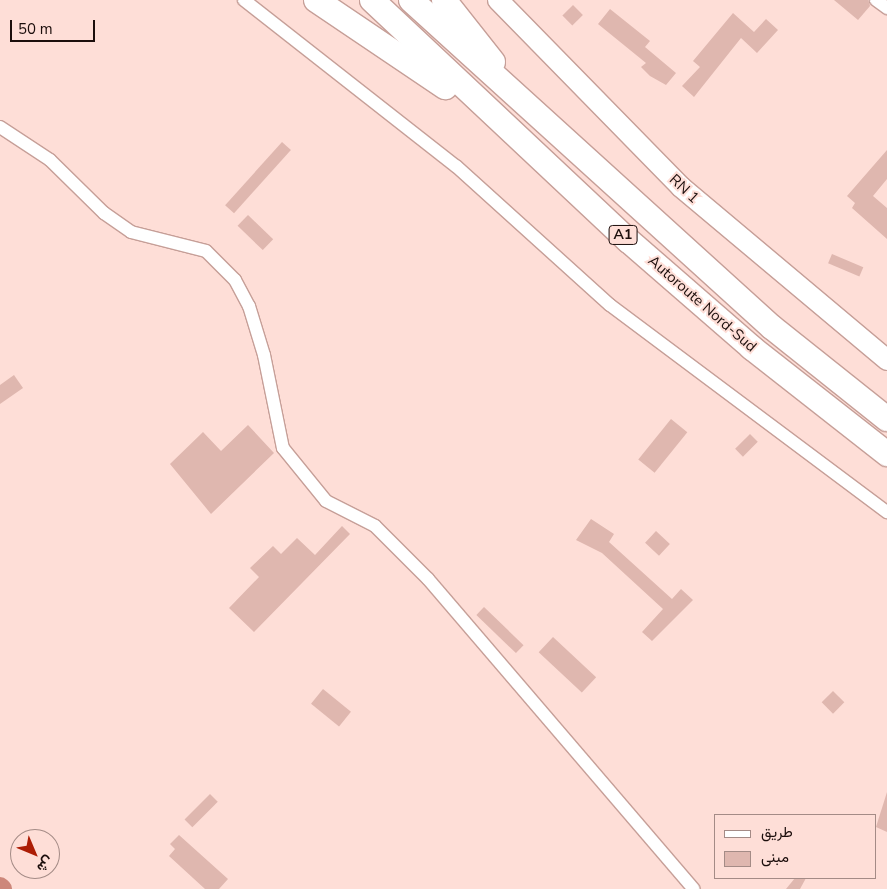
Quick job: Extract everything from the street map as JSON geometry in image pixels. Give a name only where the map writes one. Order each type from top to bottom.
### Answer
[{"type":"highway","points":[[316,0],[475,112],[512,132]]},
{"type":"highway","name":"Autoroute Nord-Sud","points":[[372,0],[512,132],[752,348],[887,454]]},
{"type":"highway","name":"Autoroute Nord-Sud","points":[[411,0],[528,109],[773,328],[887,419]]},
{"type":"highway","points":[[444,0],[528,109]]},
{"type":"main road","name":"RN 1","points":[[498,0],[681,187],[887,360]]},
{"type":"street","points":[[244,0],[456,166],[610,305],[887,512]]},
{"type":"street","points":[[876,0],[887,8]]},
{"type":"street","points":[[0,127],[50,160],[104,213],[131,232],[206,251],[235,280],[249,306],[264,355],[283,448],[326,502],[375,526],[428,579],[694,889]]},
{"type":"building","points":[[834,0],[868,0],[870,6],[858,20]]},
{"type":"building","points":[[573,5],[583,15],[572,26],[562,16]]},
{"type":"building","points":[[610,9],[650,41],[645,47],[676,73],[666,85],[650,76],[641,67],[646,63],[598,24]]},
{"type":"building","points":[[733,13],[754,32],[766,19],[778,30],[757,53],[741,38],[694,97],[682,86],[700,67],[693,61]]},
{"type":"building","points":[[282,142],[291,150],[234,213],[225,205]]},
{"type":"building","points":[[887,150],[887,179],[873,196],[887,208],[887,239],[852,208],[855,203],[847,196]]},
{"type":"building","points":[[248,215],[273,239],[263,250],[238,226]]},
{"type":"building","points":[[832,254],[863,267],[859,276],[828,263]]},
{"type":"building","points":[[14,375],[23,388],[0,404],[0,385]]},
{"type":"building","points":[[671,419],[687,432],[655,473],[638,459]]},
{"type":"building","points":[[248,425],[274,453],[211,514],[170,464],[203,432],[221,451]]},
{"type":"building","points":[[750,434],[758,442],[743,457],[735,449]]},
{"type":"building","points":[[591,519],[614,534],[609,542],[672,599],[681,589],[693,600],[652,641],[642,632],[663,609],[602,553],[576,540]]},
{"type":"building","points":[[342,526],[350,534],[254,632],[229,608],[259,577],[250,568],[273,546],[281,554],[297,538],[315,555]]},
{"type":"building","points":[[656,531],[670,544],[659,556],[645,543]]},
{"type":"building","points":[[484,607],[524,645],[516,653],[476,615]]},
{"type":"building","points":[[553,637],[596,677],[582,693],[539,652]]},
{"type":"building","points":[[323,689],[351,712],[339,726],[311,704]]},
{"type":"building","points":[[833,691],[844,702],[833,714],[822,702]]},
{"type":"building","points":[[887,792],[887,832],[877,827]]},
{"type":"building","points":[[210,794],[218,802],[192,827],[185,819]]},
{"type":"building","points":[[179,835],[228,879],[219,889],[205,889],[169,856],[175,849],[170,844]]},
{"type":"building","points":[[794,879],[805,879],[800,889],[786,889]]}]
